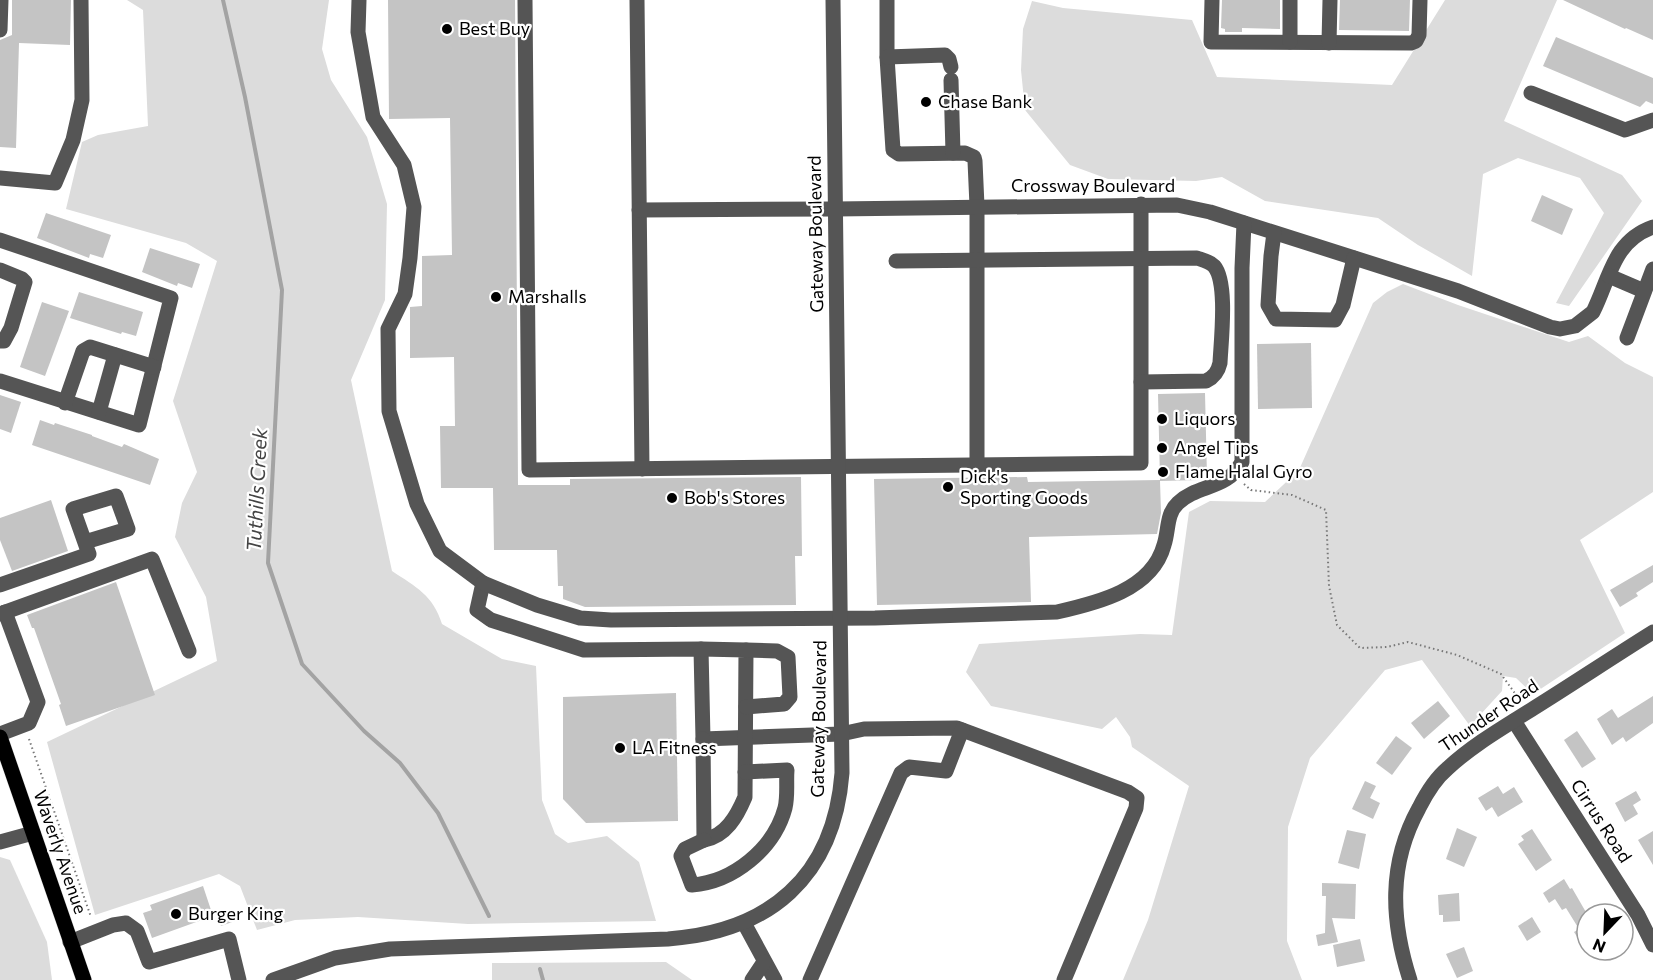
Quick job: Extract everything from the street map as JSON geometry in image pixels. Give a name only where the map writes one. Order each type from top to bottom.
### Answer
[{"type":"main road","name":"Waverly Avenue","points":[[0,735],[84,980]]},
{"type":"street","points":[[0,30],[1,0]]},
{"type":"street","points":[[0,178],[55,183],[73,140],[82,100],[81,0]]},
{"type":"street","points":[[359,0],[358,32],[373,117],[404,165],[414,207],[405,294],[388,330],[389,411],[417,504],[440,551],[483,583],[537,605],[580,618],[611,620],[840,618],[1057,612],[1081,607],[1135,584],[1154,568],[1165,544],[1168,521],[1173,507],[1185,496],[1216,486],[1238,471],[1242,462],[1244,223]]},
{"type":"street","points":[[525,0],[529,470],[1141,463],[1141,204]]},
{"type":"street","points":[[637,0],[642,468]]},
{"type":"street","name":"Gateway Boulevard","points":[[273,980],[335,958],[370,951],[687,937],[707,934],[744,923],[771,908],[786,896],[809,870],[828,838],[840,789],[841,734],[833,0]]},
{"type":"street","points":[[886,0],[893,150],[899,154],[953,153],[970,154],[974,157],[977,206],[977,464]]},
{"type":"street","points":[[1212,0],[1211,42],[1329,43],[1414,43],[1419,34],[1420,0]]},
{"type":"street","points":[[1290,0],[1290,42]]},
{"type":"street","points":[[1329,43],[1330,0]]},
{"type":"street","points":[[887,57],[945,55],[949,59],[953,153]]},
{"type":"street","points":[[1531,93],[1625,130],[1653,120]]},
{"type":"street","name":"Crossway Boulevard","points":[[639,210],[1141,204],[1187,206],[1458,291],[1560,329],[1575,326],[1588,317],[1627,241],[1653,227]]},
{"type":"street","points":[[1274,233],[1270,256],[1268,305],[1276,319],[1335,320],[1343,305],[1354,258]]},
{"type":"street","points":[[0,240],[171,298],[139,426],[0,381]]},
{"type":"street","points":[[896,261],[1197,258],[1206,261],[1218,272],[1222,289],[1220,363],[1213,377],[1197,382],[1141,382]]},
{"type":"street","points":[[1627,338],[1653,269]]},
{"type":"street","points":[[0,270],[25,282],[7,316],[12,328],[4,341],[0,341]]},
{"type":"street","points":[[1609,276],[1644,291]]},
{"type":"street","points":[[65,403],[83,351],[90,347],[154,367]]},
{"type":"street","points":[[99,412],[116,355]]},
{"type":"street","points":[[0,585],[90,554],[85,542]]},
{"type":"street","points":[[0,735],[29,723],[38,702],[2,613],[152,559],[189,651]]},
{"type":"street","points":[[483,583],[477,610],[491,620],[584,650],[777,651],[788,657],[790,697],[784,704],[746,707]]},
{"type":"street","name":"Thunder Road","points":[[1410,980],[1397,930],[1395,897],[1400,856],[1408,827],[1425,797],[1446,770],[1473,747],[1653,632]]},
{"type":"street","points":[[701,650],[704,840]]},
{"type":"street","points":[[746,650],[745,797],[739,812],[729,826],[714,838],[685,849],[681,856],[692,885],[728,875],[745,866],[764,847],[778,824],[785,807],[787,770],[746,772]]},
{"type":"street","name":"Cirrus Road","points":[[1514,721],[1638,915],[1653,945]]},
{"type":"street","points":[[703,740],[841,734],[864,729],[957,728],[1128,792],[1137,798],[1137,808],[1064,980]]},
{"type":"street","points":[[810,980],[901,773],[909,767],[946,771],[963,730]]},
{"type":"street","points":[[0,842],[33,833]]},
{"type":"street","points":[[70,942],[113,925],[126,923],[137,931],[149,962],[229,939],[239,980]]},
{"type":"street","points":[[744,923],[775,980]]},
{"type":"street","points":[[752,980],[764,962]]},
{"type":"path","points":[[1232,475],[1251,490],[1292,495],[1326,510],[1329,586],[1337,625],[1360,648],[1387,647],[1408,642],[1457,655],[1501,674],[1521,701]]},
{"type":"path","points":[[29,739],[93,922]]},
{"type":"shaded area","points":[[127,0],[329,0],[322,49],[331,80],[367,137],[387,204],[385,300],[351,380],[392,571],[429,599],[442,624],[502,659],[536,666],[542,800],[555,834],[568,843],[607,836],[639,862],[656,921],[468,924],[358,917],[295,920],[257,930],[240,886],[219,874],[95,915],[47,742],[217,661],[206,597],[175,537],[182,503],[197,472],[173,401],[217,261],[186,243],[66,209],[82,142],[98,135],[148,126],[143,10]]},
{"type":"shaded area","points":[[1445,0],[1557,0],[1504,121],[1622,175],[1642,201],[1569,306],[1556,303],[1604,213],[1580,178],[1518,158],[1483,174],[1472,276],[1418,245],[1378,218],[1265,201],[1222,177],[1196,181],[1108,179],[1070,165],[1025,110],[1021,70],[1023,29],[1032,1],[1063,8],[1192,20],[1217,77],[1392,85]]},
{"type":"shaded area","points":[[1403,284],[1569,342],[1588,336],[1625,363],[1653,377],[1653,492],[1580,540],[1625,633],[1533,694],[1516,678],[1503,676],[1502,691],[1470,726],[1422,660],[1385,670],[1310,758],[1288,827],[1287,941],[1302,980],[1123,980],[1148,920],[1189,786],[1132,747],[1130,737],[1116,717],[1102,729],[991,706],[966,672],[979,644],[1140,634],[1172,635],[1189,512],[1210,501],[1265,502],[1299,470],[1373,303],[1387,292]]},
{"type":"shaded area","points":[[0,857],[10,860],[47,942],[52,980],[0,980]]},
{"type":"shaded area","points":[[666,962],[692,980],[492,980],[492,963]]},
{"type":"building","points":[[12,0],[71,0],[70,45],[19,43],[16,148],[0,147],[0,40],[12,35]]},
{"type":"building","points":[[388,0],[515,0],[518,485],[570,485],[570,479],[801,477],[802,556],[795,556],[796,605],[585,607],[563,599],[563,586],[558,586],[557,550],[494,550],[493,488],[441,488],[440,426],[455,426],[454,357],[410,358],[410,307],[422,306],[422,256],[452,255],[450,118],[389,119]]},
{"type":"building","points":[[1222,0],[1280,0],[1280,29],[1242,28],[1242,32],[1225,32],[1225,29],[1221,28]]},
{"type":"building","points":[[1340,0],[1410,0],[1409,31],[1339,30]]},
{"type":"building","points":[[1563,0],[1653,0],[1653,40],[1625,29]]},
{"type":"building","points":[[1556,37],[1653,78],[1653,104],[1646,101],[1640,107],[1543,66]]},
{"type":"building","points":[[1542,195],[1573,209],[1562,235],[1531,221]]},
{"type":"building","points":[[46,213],[111,235],[103,258],[90,254],[89,258],[37,238]]},
{"type":"building","points":[[150,248],[200,264],[192,288],[178,283],[177,286],[142,272]]},
{"type":"building","points":[[79,292],[143,312],[136,336],[122,332],[121,334],[70,318]]},
{"type":"building","points":[[42,302],[69,311],[45,376],[20,367]]},
{"type":"building","points":[[1311,343],[1312,408],[1258,409],[1257,344]]},
{"type":"building","points":[[1205,393],[1207,477],[1199,480],[1160,481],[1161,513],[1157,534],[1029,537],[1031,602],[877,605],[874,479],[1027,477],[1028,482],[1160,480],[1158,394]]},
{"type":"building","points":[[0,395],[21,402],[11,433],[0,429]]},
{"type":"building","points":[[40,420],[92,435],[122,447],[124,444],[159,459],[150,485],[32,445]]},
{"type":"building","points":[[51,500],[68,551],[12,571],[0,540],[0,518]]},
{"type":"building","points":[[1653,565],[1653,582],[1636,593],[1638,596],[1620,607],[1610,590]]},
{"type":"building","points":[[116,582],[155,695],[66,726],[59,705],[61,704],[34,628],[27,615]]},
{"type":"building","name":"LA Fitness","points":[[676,693],[678,821],[586,823],[563,799],[563,697]]},
{"type":"building","points":[[1653,696],[1653,723],[1626,742],[1623,737],[1612,745],[1597,719],[1612,709],[1618,718]]},
{"type":"building","points":[[1438,701],[1450,716],[1424,739],[1411,723]]},
{"type":"building","points":[[1577,731],[1596,759],[1582,768],[1564,740]]},
{"type":"building","points":[[1396,736],[1412,748],[1392,775],[1376,763]]},
{"type":"building","points":[[1365,781],[1376,786],[1370,798],[1380,803],[1373,819],[1352,809]]},
{"type":"building","points":[[1498,786],[1503,794],[1514,787],[1523,802],[1498,817],[1492,807],[1486,811],[1478,798]]},
{"type":"building","points":[[1636,791],[1641,800],[1633,805],[1638,814],[1625,822],[1615,803]]},
{"type":"building","points":[[1457,828],[1477,837],[1464,867],[1446,859]]},
{"type":"building","points":[[1532,829],[1552,860],[1536,871],[1518,844],[1524,840],[1521,836]]},
{"type":"building","points":[[1347,830],[1366,834],[1359,869],[1338,863]]},
{"type":"building","points":[[1653,831],[1653,865],[1638,840]]},
{"type":"building","points":[[1564,879],[1580,902],[1575,902],[1575,923],[1566,908],[1562,910],[1555,899],[1549,903],[1543,893]]},
{"type":"building","points":[[1322,883],[1356,884],[1355,919],[1332,918],[1338,942],[1318,946],[1316,935],[1325,933],[1326,896],[1322,896]]},
{"type":"building","points":[[203,886],[213,916],[152,938],[143,913],[152,910],[150,905]]},
{"type":"building","points":[[1459,893],[1460,921],[1443,922],[1443,915],[1439,915],[1438,895]]},
{"type":"building","points":[[231,911],[235,921],[221,926],[217,916]]},
{"type":"building","points":[[1532,917],[1541,932],[1527,941],[1518,926]]},
{"type":"building","points":[[1360,939],[1365,961],[1337,967],[1333,945]]},
{"type":"building","points":[[1464,947],[1473,971],[1457,978],[1446,954]]},
{"type":"waterway","name":"Tuthills Creek","points":[[223,0],[245,97],[282,290],[268,563],[302,664],[364,731],[400,763],[438,813],[489,916]]},
{"type":"waterway","name":"Tuthills Creek","points":[[540,969],[543,980]]},
{"type":"place","name":"Best Buy","points":[[447,29]]},
{"type":"place","name":"Chase Bank","points":[[926,102]]},
{"type":"place","name":"Marshalls","points":[[496,297]]},
{"type":"place","name":"Liquors","points":[[1162,419]]},
{"type":"place","name":"Angel Tips","points":[[1162,448]]},
{"type":"place","name":"Flame Halal Gyro","points":[[1163,472]]},
{"type":"place","name":"Dick's Sporting Goods","points":[[948,487]]},
{"type":"place","name":"Bob's Stores","points":[[672,498]]},
{"type":"place","name":"LA Fitness","points":[[620,748]]},
{"type":"place","name":"Burger King","points":[[176,914]]}]
